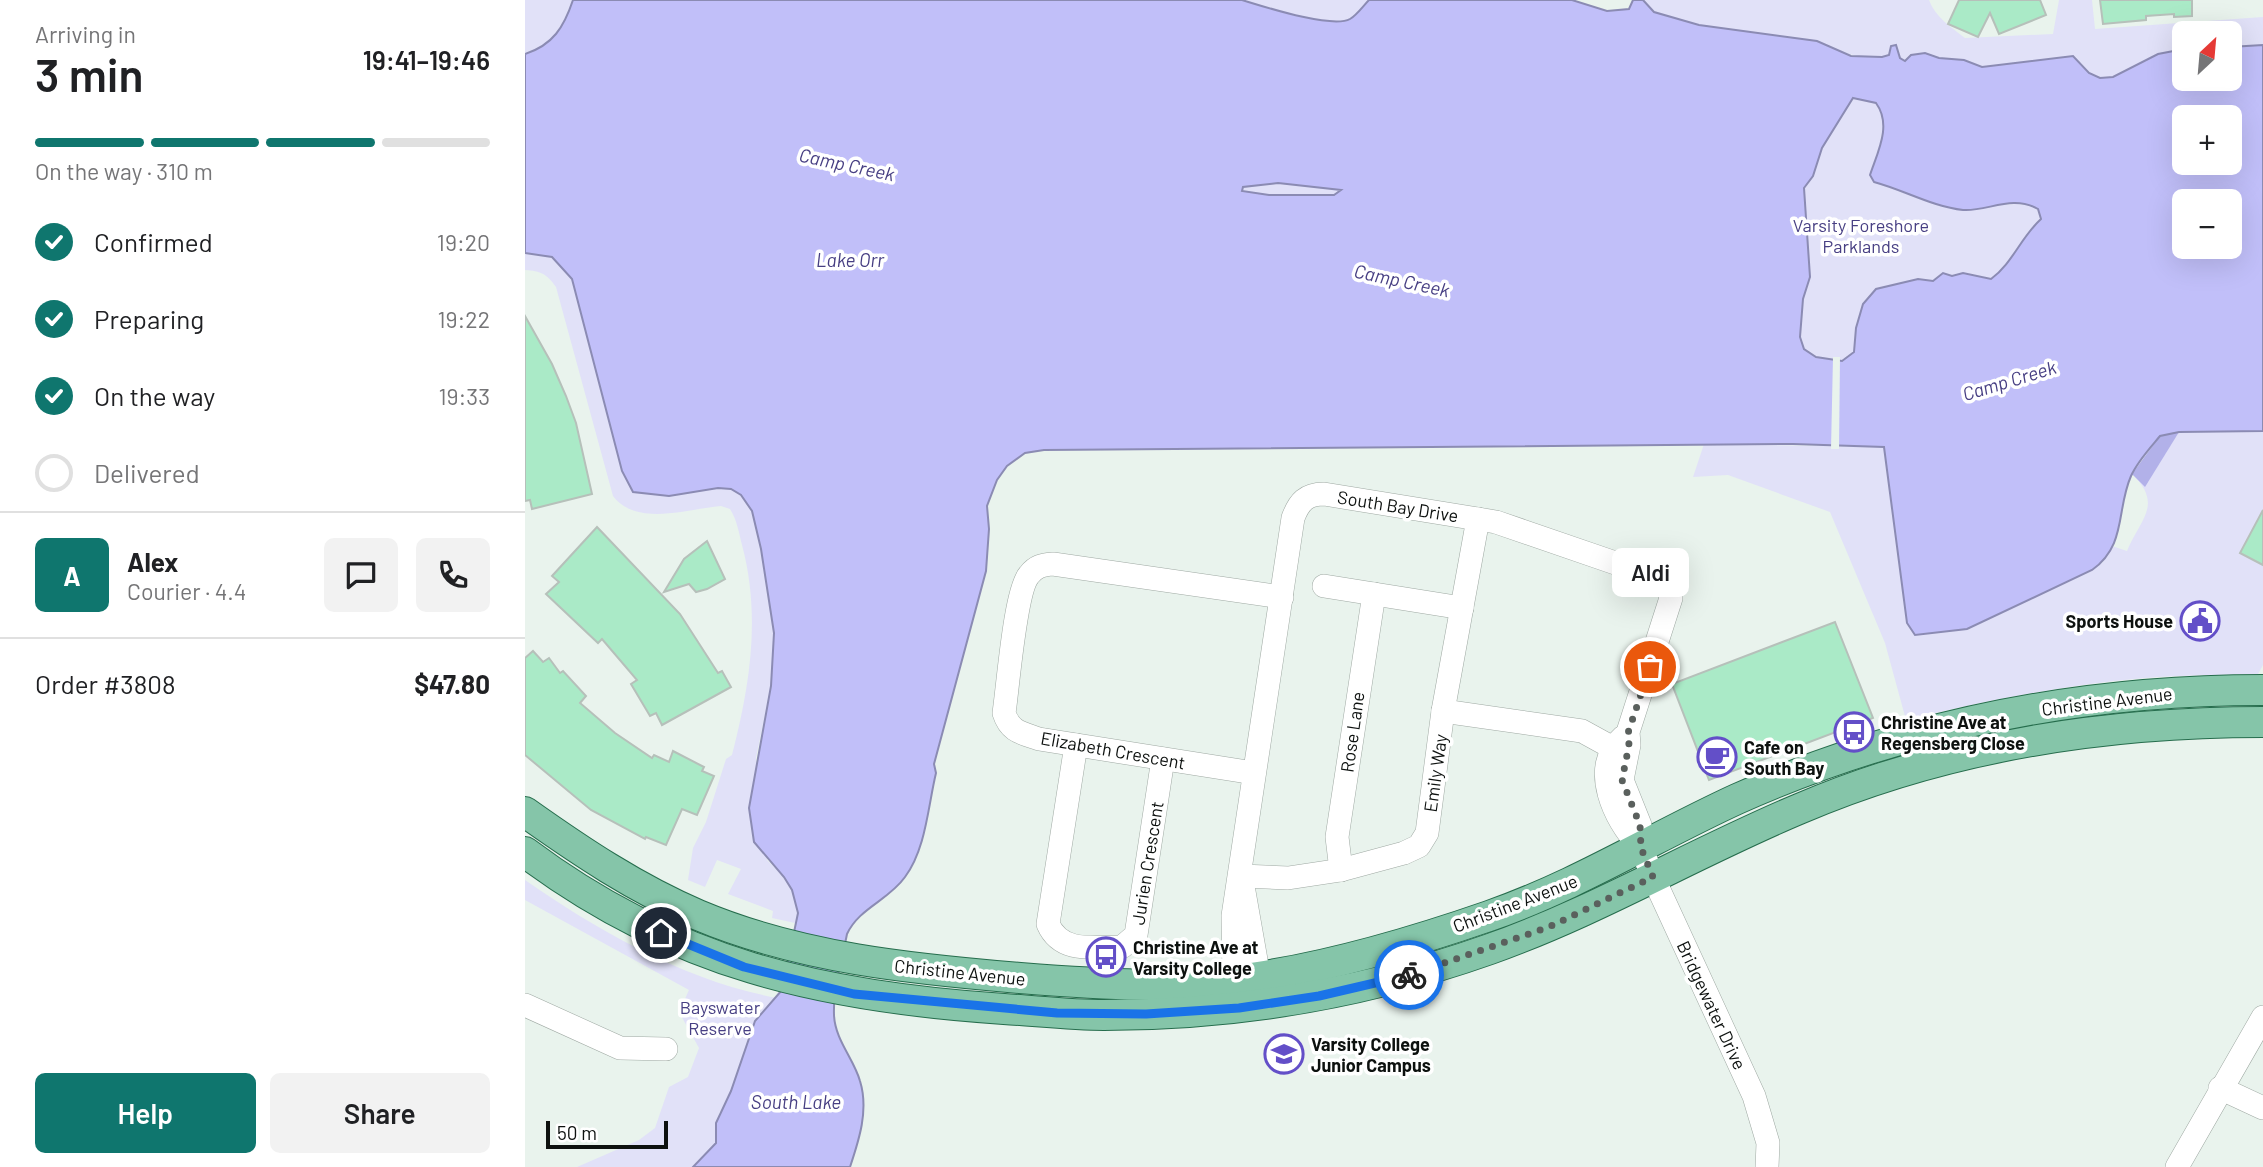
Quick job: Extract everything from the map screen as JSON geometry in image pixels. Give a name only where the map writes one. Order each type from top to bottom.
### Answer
[{"type":"main road","name":"Christine Avenue","points":[[525,852],[613,910],[705,952],[767,974],[854,994],[966,1006],[1090,1015],[1175,1014],[1490,916],[1542,896],[1752,793],[1846,756],[1944,727],[2020,711],[2119,697],[2263,690]]},
{"type":"main road","name":"Christine Avenue","points":[[525,812],[575,847],[652,893],[698,915],[775,940],[900,967],[1085,983],[1248,993],[1404,977],[1485,951],[1549,927],[1803,807],[1867,782],[1951,758],[2024,741],[2101,730],[2190,723],[2263,722]]},
{"type":"street","name":"South Bay Drive","points":[[1248,993],[1233,916],[1293,518],[1301,502],[1314,494],[1496,522],[1644,573],[1667,584],[1671,598],[1667,617],[1620,740],[1629,745],[1622,780],[1640,825],[1641,848]]},
{"type":"street","name":"Emily Way","points":[[1241,876],[1288,878],[1342,870],[1404,853],[1419,846],[1427,833],[1443,711],[1478,519]]},
{"type":"street","name":"Elizabeth Crescent","points":[[1255,773],[1039,739],[1014,731],[1007,724],[1004,713],[1020,604],[1027,577],[1039,565],[1053,564],[1282,597]]},
{"type":"street","points":[[1324,586],[1462,608]]},
{"type":"street","name":"Rose Lane","points":[[1342,870],[1337,837],[1374,594]]},
{"type":"street","points":[[1443,711],[1582,731],[1620,740]]},
{"type":"street","name":"Jurien Crescent","points":[[1076,745],[1048,924],[1052,934],[1062,943],[1075,947],[1122,947],[1136,935],[1163,759]]},
{"type":"street","name":"Bridgewater Drive","points":[[1641,848],[1754,1096],[1768,1143],[1767,1167]]},
{"type":"street","points":[[525,1005],[619,1048],[666,1049]]},
{"type":"street","points":[[2177,1167],[2263,1017]]},
{"type":"street","points":[[2220,1088],[2263,1108]]},
{"type":"green space","points":[[525,0],[573,0],[557,34],[543,46],[525,54]]},
{"type":"green space","points":[[1242,0],[1369,0],[1350,19],[1328,21],[1297,16]]},
{"type":"green space","points":[[1643,0],[1929,0],[1939,17],[1965,38],[2053,34],[2059,0],[2092,0],[2095,29],[2172,24],[2172,51],[2158,54],[2113,78],[2100,78],[2089,73],[2073,56],[1982,67],[1964,60],[1939,58],[1925,53],[1911,56],[1905,61],[1900,58],[1896,45],[1889,55],[1884,57],[1861,57],[1832,47],[1699,25],[1654,12]]},
{"type":"green space","points":[[2263,17],[2263,45],[2242,46],[2242,21],[2207,21]]},
{"type":"green space","name":"Varsity Foreshore Parklands","points":[[1853,98],[1876,103],[1885,114],[1874,182],[1926,198],[1966,206],[2024,204],[2038,209],[2041,219],[2005,266],[1991,279],[1963,273],[1933,281],[1918,279],[1876,289],[1856,328],[1854,352],[1842,361],[1816,357],[1804,349],[1800,337],[1803,299],[1810,277],[1804,188],[1813,176],[1822,148]]},
{"type":"green space","points":[[1278,183],[1341,189],[1335,195],[1269,195],[1242,191],[1243,187]]},
{"type":"green space","points":[[525,253],[552,257],[572,279],[622,471],[669,496],[718,488],[731,489],[741,495],[752,511],[761,549],[774,633],[771,686],[756,758],[767,860],[784,877],[792,890],[798,913],[795,923],[772,918],[773,911],[728,894],[741,869],[717,860],[705,887],[688,880],[693,848],[706,822],[726,759],[732,755],[748,677],[751,598],[748,572],[734,518],[730,509],[721,506],[648,514],[623,505],[613,496],[556,287],[543,274],[525,270]]},
{"type":"green space","points":[[2263,431],[2263,665],[2258,674],[2159,677],[2084,685],[1995,700],[1906,720],[1885,643],[1830,512],[1728,475],[1693,477],[1704,444],[1884,447],[1907,623],[1915,635],[1967,629],[2092,570],[2103,562],[2112,546],[2127,551],[2143,521],[2148,504],[2142,485],[2132,474],[2160,436],[2179,432]]},
{"type":"green space","name":"Bayswater Reserve","points":[[525,880],[614,936],[679,968],[745,991],[778,998],[755,1021],[731,1091],[719,1114],[716,1143],[693,1167],[577,1167],[639,1140],[655,1128],[669,1087],[688,1077],[699,1048],[679,1012],[689,990],[525,900]]},
{"type":"shaded area","points":[[2179,432],[2145,487],[2132,474],[2160,436]]},
{"type":"water","name":"Lake Orr","points":[[573,0],[1242,0],[1297,16],[1341,21],[1353,17],[1369,0],[1572,0],[1607,11],[1629,9],[1633,0],[1643,0],[1654,12],[1699,25],[1817,41],[1851,56],[1882,57],[1889,55],[1891,46],[1896,45],[1900,58],[1905,61],[1911,55],[1925,53],[1939,58],[1964,60],[1982,67],[2073,56],[2089,73],[2100,78],[2113,77],[2158,54],[2172,51],[2172,91],[2242,91],[2242,46],[2263,45],[2263,431],[2179,432],[2160,436],[2144,455],[2126,489],[2111,550],[2092,570],[1967,629],[1915,635],[1907,623],[1884,447],[1793,444],[1044,450],[1025,453],[1007,466],[997,480],[987,506],[989,529],[986,571],[934,764],[936,773],[918,854],[898,885],[859,917],[847,934],[836,985],[834,1015],[841,1041],[854,1065],[863,1092],[863,1114],[850,1167],[693,1167],[716,1143],[716,1123],[731,1091],[755,1021],[782,990],[798,913],[792,890],[784,877],[754,842],[749,808],[771,686],[774,633],[761,549],[752,511],[741,495],[731,489],[718,488],[669,496],[633,492],[622,471],[572,279],[552,257],[525,253],[525,54],[543,46],[561,27]],"holes":[[[1853,98],[1876,103],[1881,111],[1882,138],[1870,175],[1874,182],[1963,210],[2019,203],[2038,209],[2041,219],[2005,266],[1991,279],[1963,273],[1952,276],[1943,273],[1933,281],[1918,279],[1876,289],[1863,304],[1856,328],[1854,352],[1842,361],[1816,357],[1804,349],[1800,337],[1803,299],[1810,277],[1804,188],[1813,176],[1822,148]],[[1278,183],[1341,190],[1334,195],[1269,195],[1242,191],[1243,187]]]},
{"type":"pier","points":[[1833,357],[1840,357],[1839,449],[1831,449]]},
{"type":"building","points":[[1959,0],[2040,0],[2046,15],[1999,34],[1990,13],[1978,37],[1948,24]]},
{"type":"building","points":[[2100,0],[2192,0],[2192,16],[2146,16],[2146,20],[2103,24]]},
{"type":"building","points":[[525,316],[552,364],[566,396],[576,423],[592,494],[532,509],[530,500],[525,501]]},
{"type":"building","points":[[2263,510],[2263,565],[2240,553]]},
{"type":"building","points":[[597,527],[680,614],[718,673],[722,671],[731,687],[662,725],[656,713],[650,716],[631,684],[637,680],[602,639],[598,643],[546,594],[559,582],[552,576]]},
{"type":"building","points":[[707,541],[725,579],[696,592],[689,584],[664,592],[684,559]]},
{"type":"building","points":[[1835,622],[1873,718],[1709,780],[1672,684]]},
{"type":"building","points":[[533,651],[543,662],[549,658],[560,673],[563,671],[586,696],[580,703],[615,733],[652,758],[654,755],[669,762],[673,751],[704,767],[702,771],[714,776],[697,815],[682,809],[666,845],[646,837],[645,839],[591,810],[525,755],[525,658]]},
{"type":"way so far","points":[[1409,975],[1549,927],[1653,877],[1641,848],[1640,825],[1622,780],[1629,745],[1628,733],[1650,667]]},
{"type":"place","name":"Sports House","points":[[2200,621]]},
{"type":"place","name":"Aldi","points":[[1650,667]]},
{"type":"place","name":"Christine Ave at Regensberg Close","points":[[1854,732]]},
{"type":"place","name":"Cafe on South Bay","points":[[1717,757]]},
{"type":"place","name":"Christine Ave at Varsity College","points":[[1106,957]]},
{"type":"place","name":"Varsity College Junior Campus","points":[[1284,1054]]},
{"type":"route","points":[[661,933],[744,967],[854,994],[1057,1013],[1185,1013],[1239,1008],[1319,996],[1409,975]]},
{"type":"water label","name":"Camp Creek","points":[[847,164]]},
{"type":"water label","name":"Camp Creek","points":[[1402,280]]},
{"type":"water label","name":"Camp Creek","points":[[2009,380]]},
{"type":"water label","name":"South Lake","points":[[796,1101]]}]
